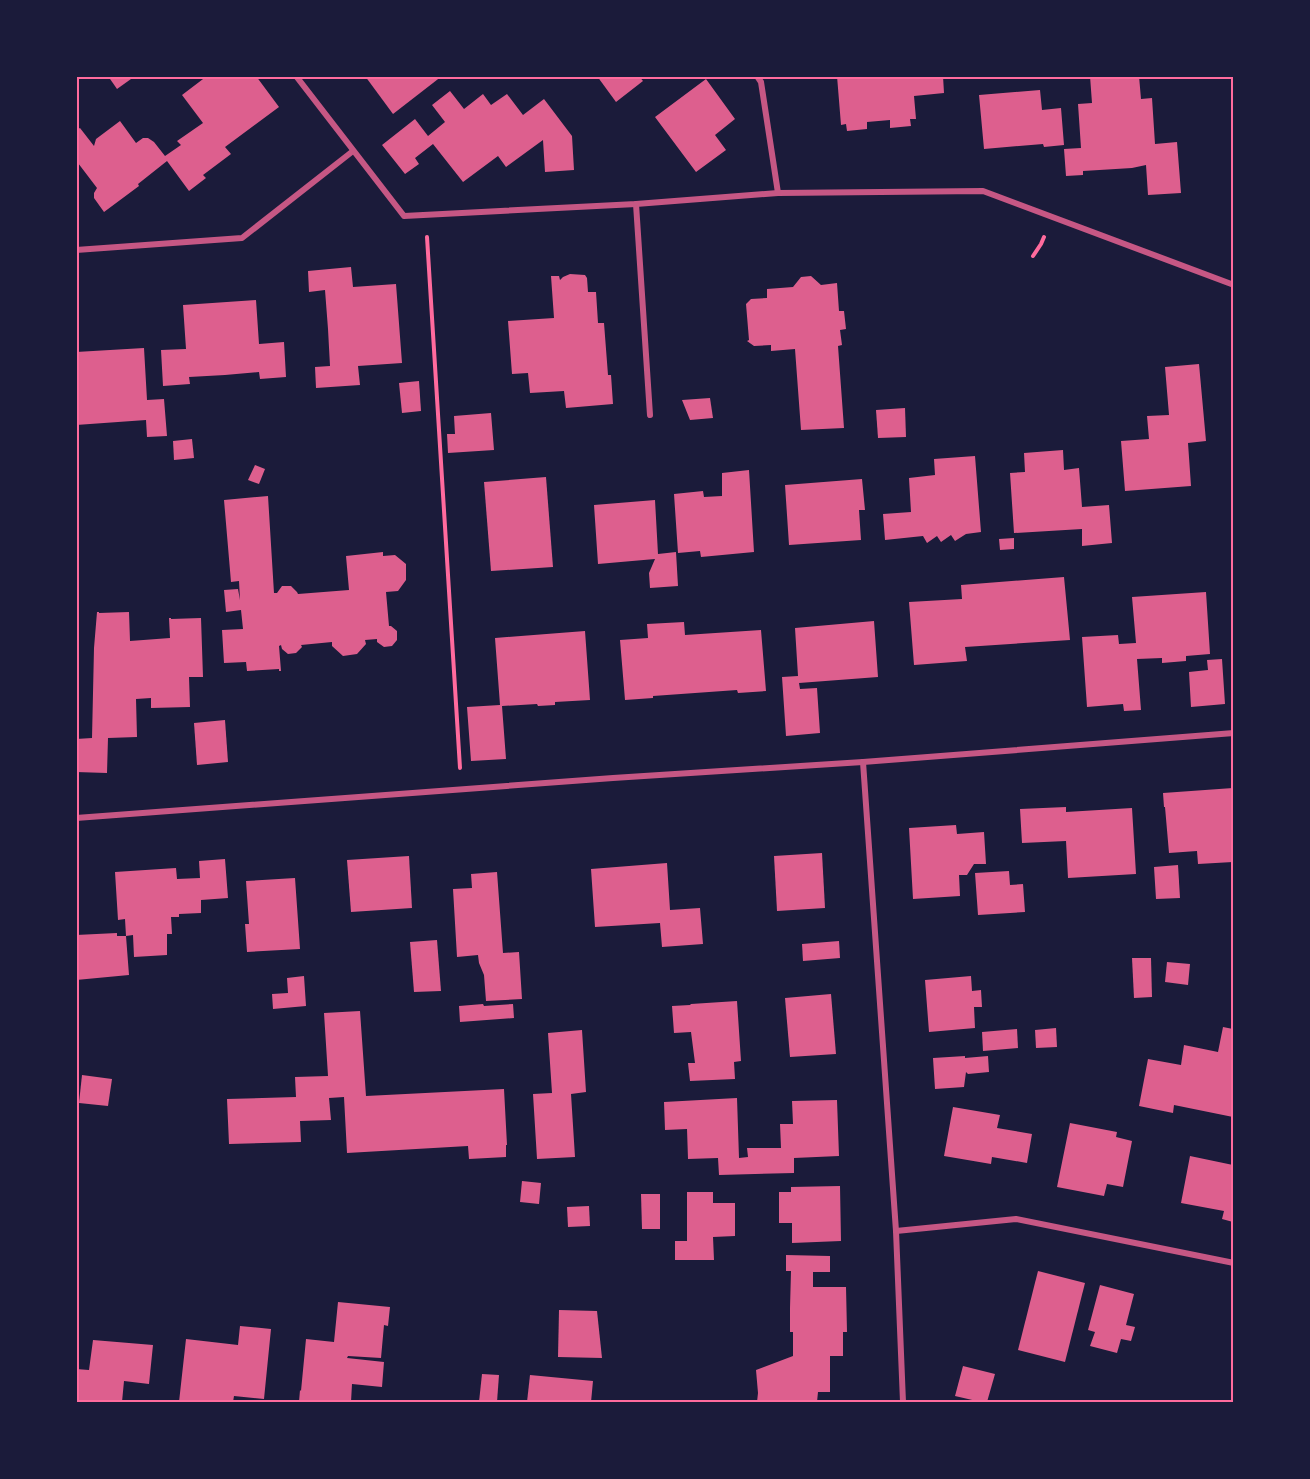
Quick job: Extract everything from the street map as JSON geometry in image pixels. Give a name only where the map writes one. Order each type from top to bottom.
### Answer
[{"type":"street","points":[[296,76],[404,216],[636,204],[778,193],[983,191],[1233,285]]},
{"type":"street","points":[[757,76],[761,82],[778,193]]},
{"type":"street","points":[[76,250],[242,238],[353,151]]},
{"type":"street","points":[[636,204],[650,415]]},
{"type":"street","points":[[76,818],[863,762],[1233,733]]},
{"type":"street","points":[[863,762],[896,1231],[903,1402]]},
{"type":"street","points":[[896,1231],[1016,1219],[1233,1263]]},
{"type":"path","points":[[426,215],[461,789]]},
{"type":"building","points":[[108,76],[129,76],[131,79],[117,89]]},
{"type":"building","points":[[207,76],[256,76],[279,107],[225,147],[231,154],[203,175],[206,178],[189,191],[167,161],[138,184],[139,186],[104,212],[94,198],[97,188],[78,163],[76,164],[76,130],[80,128],[94,146],[96,139],[120,121],[136,143],[143,138],[148,138],[165,156],[181,145],[177,141],[203,123],[182,95]]},
{"type":"building","points":[[365,76],[442,76],[393,114]]},
{"type":"building","points":[[597,76],[639,76],[643,81],[616,102]]},
{"type":"building","points":[[837,76],[943,76],[944,93],[914,96],[916,119],[910,119],[911,126],[890,128],[890,120],[867,122],[867,129],[847,131],[846,124],[841,125]]},
{"type":"building","points":[[1090,76],[1139,76],[1141,99],[1152,98],[1155,144],[1177,142],[1181,193],[1148,195],[1146,165],[1083,171],[1083,175],[1066,176],[1064,149],[1081,148],[1078,104],[1092,103]]},
{"type":"building","points":[[706,79],[735,119],[715,135],[726,150],[696,172],[655,117]]},
{"type":"building","points":[[1040,90],[1042,110],[1061,108],[1064,145],[1044,147],[1043,144],[984,149],[979,95]]},
{"type":"building","points":[[450,91],[464,109],[483,94],[491,105],[507,94],[523,115],[544,99],[572,136],[574,170],[545,172],[543,140],[506,167],[498,156],[463,182],[433,144],[415,158],[419,164],[405,174],[382,145],[415,119],[428,136],[445,122],[432,105]]},
{"type":"building","points":[[351,267],[353,287],[396,284],[402,363],[358,366],[360,385],[316,388],[315,367],[330,366],[328,329],[325,290],[309,292],[308,271]]},
{"type":"building","points":[[570,274],[585,275],[588,292],[596,292],[598,323],[604,323],[613,404],[566,408],[564,391],[530,393],[528,373],[512,374],[508,321],[554,318],[551,276],[559,276],[560,280]]},
{"type":"building","points":[[811,276],[821,285],[837,283],[839,311],[844,311],[846,329],[840,330],[842,345],[838,346],[844,428],[801,430],[795,349],[771,351],[771,345],[754,346],[747,341],[749,340],[746,304],[751,299],[767,298],[767,289],[793,287],[801,277]]},
{"type":"building","points":[[256,300],[259,344],[284,342],[286,377],[260,379],[259,372],[189,377],[190,384],[163,386],[161,350],[186,349],[183,305]]},
{"type":"building","points":[[144,348],[147,400],[164,399],[167,436],[147,437],[146,420],[76,425],[76,352]]},
{"type":"building","points":[[1199,364],[1206,441],[1188,443],[1191,486],[1125,491],[1121,441],[1149,439],[1147,416],[1169,415],[1165,367]]},
{"type":"building","points":[[419,381],[421,411],[402,413],[399,383]]},
{"type":"building","points":[[710,398],[713,418],[690,420],[682,400]]},
{"type":"building","points":[[905,408],[906,437],[878,438],[876,410]]},
{"type":"building","points":[[491,413],[494,450],[448,453],[447,434],[455,434],[454,416]]},
{"type":"building","points":[[192,439],[194,458],[174,460],[173,441]]},
{"type":"building","points":[[1063,450],[1064,470],[1079,468],[1082,507],[1109,505],[1112,543],[1082,546],[1082,529],[1014,533],[1010,473],[1025,472],[1024,453]]},
{"type":"building","points":[[975,456],[981,532],[966,534],[955,541],[951,535],[941,542],[937,536],[927,543],[923,536],[885,540],[883,514],[911,512],[909,478],[935,475],[934,459]]},
{"type":"building","points":[[255,465],[265,469],[259,484],[248,480]]},
{"type":"building","points":[[749,470],[754,552],[701,557],[700,551],[678,553],[674,494],[703,491],[704,497],[722,496],[722,473]]},
{"type":"building","points":[[546,477],[553,567],[491,571],[484,482]]},
{"type":"building","points":[[862,479],[865,510],[859,510],[861,540],[789,545],[785,485]]},
{"type":"building","points":[[268,496],[274,593],[277,593],[282,586],[291,586],[298,594],[349,590],[346,556],[383,552],[383,556],[395,555],[406,564],[406,580],[398,591],[386,592],[389,626],[397,631],[397,640],[392,646],[384,647],[377,642],[377,639],[365,640],[366,644],[357,654],[343,656],[332,646],[332,642],[301,645],[302,647],[296,653],[288,654],[281,645],[279,646],[281,671],[279,669],[247,671],[246,662],[224,663],[222,630],[243,629],[241,610],[226,612],[224,590],[238,589],[240,600],[239,581],[231,582],[224,500]]},
{"type":"building","points":[[655,500],[658,554],[676,552],[678,586],[650,588],[649,573],[655,559],[598,564],[594,505]]},
{"type":"building","points":[[76,503],[79,503],[78,543],[76,543]]},
{"type":"building","points":[[1014,538],[1014,549],[1000,550],[999,539]]},
{"type":"building","points":[[1064,577],[1070,640],[965,647],[967,661],[914,665],[909,602],[962,599],[961,585]]},
{"type":"building","points":[[1206,592],[1210,654],[1186,656],[1186,661],[1162,663],[1162,658],[1137,659],[1141,710],[1124,711],[1123,704],[1087,707],[1082,637],[1118,635],[1119,644],[1136,643],[1132,597]]},
{"type":"building","points":[[97,612],[129,612],[130,641],[170,638],[169,618],[201,618],[203,677],[189,677],[190,707],[151,708],[151,698],[136,699],[137,737],[108,738],[107,773],[76,772],[76,739],[92,738]]},
{"type":"building","points":[[874,621],[878,677],[799,683],[800,689],[817,688],[820,733],[786,736],[782,677],[798,676],[795,628]]},
{"type":"building","points":[[684,622],[685,635],[761,630],[766,691],[738,693],[737,690],[625,700],[620,640],[648,638],[647,624]]},
{"type":"building","points":[[585,631],[590,700],[555,702],[555,705],[502,706],[506,759],[471,761],[467,707],[500,705],[495,638]]},
{"type":"building","points":[[1222,659],[1225,704],[1191,707],[1189,672],[1208,670],[1207,660]]},
{"type":"building","points":[[225,720],[228,762],[197,765],[194,723]]},
{"type":"building","points":[[1233,788],[1233,862],[1198,864],[1197,851],[1169,853],[1163,793]]},
{"type":"building","points":[[1066,807],[1066,812],[1132,808],[1136,874],[1068,878],[1066,841],[1022,843],[1020,809]]},
{"type":"building","points":[[956,825],[957,834],[984,832],[986,864],[974,864],[967,875],[959,875],[960,896],[913,899],[909,828]]},
{"type":"building","points":[[822,853],[825,908],[777,911],[774,856]]},
{"type":"building","points":[[409,856],[412,908],[351,912],[347,860]]},
{"type":"building","points":[[225,859],[228,898],[201,900],[201,913],[179,914],[179,917],[171,917],[172,934],[167,934],[167,955],[134,957],[133,935],[126,936],[125,919],[118,920],[115,872],[176,868],[177,879],[200,878],[199,861]]},
{"type":"building","points":[[667,863],[670,910],[700,908],[703,944],[662,947],[660,923],[595,927],[591,869]]},
{"type":"building","points":[[1178,865],[1180,898],[1156,899],[1154,867]]},
{"type":"building","points":[[1009,871],[1010,885],[1023,884],[1025,912],[978,915],[975,873]]},
{"type":"building","points":[[497,872],[503,953],[519,952],[522,999],[486,1001],[484,975],[478,955],[457,957],[453,889],[472,888],[471,874]]},
{"type":"building","points":[[295,878],[300,949],[247,952],[245,924],[249,924],[246,881]]},
{"type":"building","points":[[117,933],[117,936],[126,936],[129,975],[76,980],[76,935]]},
{"type":"building","points":[[437,940],[441,991],[414,992],[410,942]]},
{"type":"building","points":[[839,941],[840,958],[803,961],[802,944]]},
{"type":"building","points":[[1132,958],[1151,958],[1152,997],[1134,998]]},
{"type":"building","points":[[1167,962],[1190,964],[1188,985],[1165,982]]},
{"type":"building","points":[[304,976],[306,1006],[273,1009],[272,994],[288,993],[287,978]]},
{"type":"building","points":[[971,976],[972,991],[981,990],[982,1007],[974,1007],[975,1028],[929,1032],[925,980]]},
{"type":"building","points":[[831,994],[836,1054],[790,1057],[785,998]]},
{"type":"building","points":[[737,1001],[741,1061],[734,1062],[735,1079],[690,1081],[688,1063],[695,1063],[691,1032],[674,1033],[672,1006]]},
{"type":"building","points":[[483,1004],[484,1006],[513,1004],[514,1018],[460,1022],[459,1006]]},
{"type":"building","points":[[360,1011],[366,1096],[504,1089],[506,1157],[469,1159],[468,1146],[347,1153],[344,1097],[329,1098],[331,1120],[300,1121],[301,1142],[229,1144],[227,1099],[296,1097],[295,1077],[328,1076],[324,1013]]},
{"type":"building","points":[[1223,1027],[1233,1029],[1233,1117],[1174,1105],[1173,1113],[1139,1106],[1148,1059],[1181,1065],[1184,1045],[1218,1052]]},
{"type":"building","points":[[1056,1028],[1057,1047],[1036,1048],[1035,1030]]},
{"type":"building","points":[[1017,1029],[1018,1048],[983,1051],[982,1032]]},
{"type":"building","points":[[582,1030],[586,1092],[571,1094],[575,1157],[537,1159],[533,1094],[552,1093],[548,1033]]},
{"type":"building","points":[[965,1056],[965,1058],[988,1056],[989,1072],[968,1074],[966,1072],[964,1087],[935,1089],[933,1058]]},
{"type":"building","points":[[82,1075],[112,1079],[108,1106],[79,1103]]},
{"type":"building","points":[[737,1098],[739,1158],[748,1157],[747,1148],[781,1148],[780,1124],[793,1124],[792,1101],[837,1100],[839,1156],[794,1158],[794,1173],[719,1175],[718,1158],[688,1159],[687,1129],[665,1130],[664,1102]]},
{"type":"building","points":[[953,1107],[1000,1115],[997,1128],[1032,1134],[1027,1163],[992,1157],[991,1164],[944,1156]]},
{"type":"building","points":[[1070,1123],[1117,1132],[1116,1137],[1132,1141],[1123,1187],[1107,1184],[1104,1196],[1057,1187]]},
{"type":"building","points":[[1190,1156],[1233,1165],[1233,1222],[1222,1219],[1224,1211],[1181,1203]]},
{"type":"building","points":[[522,1181],[541,1183],[539,1204],[520,1202]]},
{"type":"building","points":[[840,1186],[841,1241],[792,1243],[792,1223],[779,1223],[779,1192],[791,1192],[791,1187]]},
{"type":"building","points":[[687,1192],[713,1192],[713,1203],[735,1203],[735,1236],[713,1237],[714,1260],[675,1260],[675,1241],[687,1241]]},
{"type":"building","points":[[641,1194],[660,1194],[660,1229],[642,1229]]},
{"type":"building","points":[[589,1206],[590,1226],[568,1227],[567,1207]]},
{"type":"building","points":[[786,1255],[830,1256],[830,1272],[813,1272],[813,1287],[846,1287],[847,1332],[843,1332],[843,1356],[830,1356],[830,1392],[818,1392],[817,1402],[757,1402],[756,1370],[793,1356],[793,1332],[790,1332],[791,1271],[786,1271]]},
{"type":"building","points":[[1038,1271],[1085,1283],[1065,1362],[1018,1350]]},
{"type":"building","points":[[1100,1285],[1134,1294],[1126,1325],[1135,1327],[1131,1341],[1121,1339],[1117,1353],[1090,1346],[1095,1332],[1088,1330]]},
{"type":"building","points":[[338,1302],[390,1307],[388,1326],[384,1325],[381,1358],[348,1356],[347,1358],[384,1362],[382,1387],[352,1384],[351,1402],[299,1402],[306,1339],[334,1342]]},
{"type":"building","points":[[559,1310],[597,1311],[602,1358],[558,1357]]},
{"type":"building","points":[[240,1326],[271,1329],[264,1399],[234,1396],[233,1402],[179,1402],[186,1339],[238,1345]]},
{"type":"building","points":[[93,1340],[153,1345],[149,1384],[124,1381],[122,1402],[76,1402],[76,1369],[89,1370]]},
{"type":"building","points":[[963,1366],[995,1374],[987,1402],[955,1396]]},
{"type":"building","points":[[482,1374],[499,1375],[497,1402],[479,1402]]},
{"type":"building","points":[[530,1375],[593,1381],[591,1402],[527,1402]]}]
